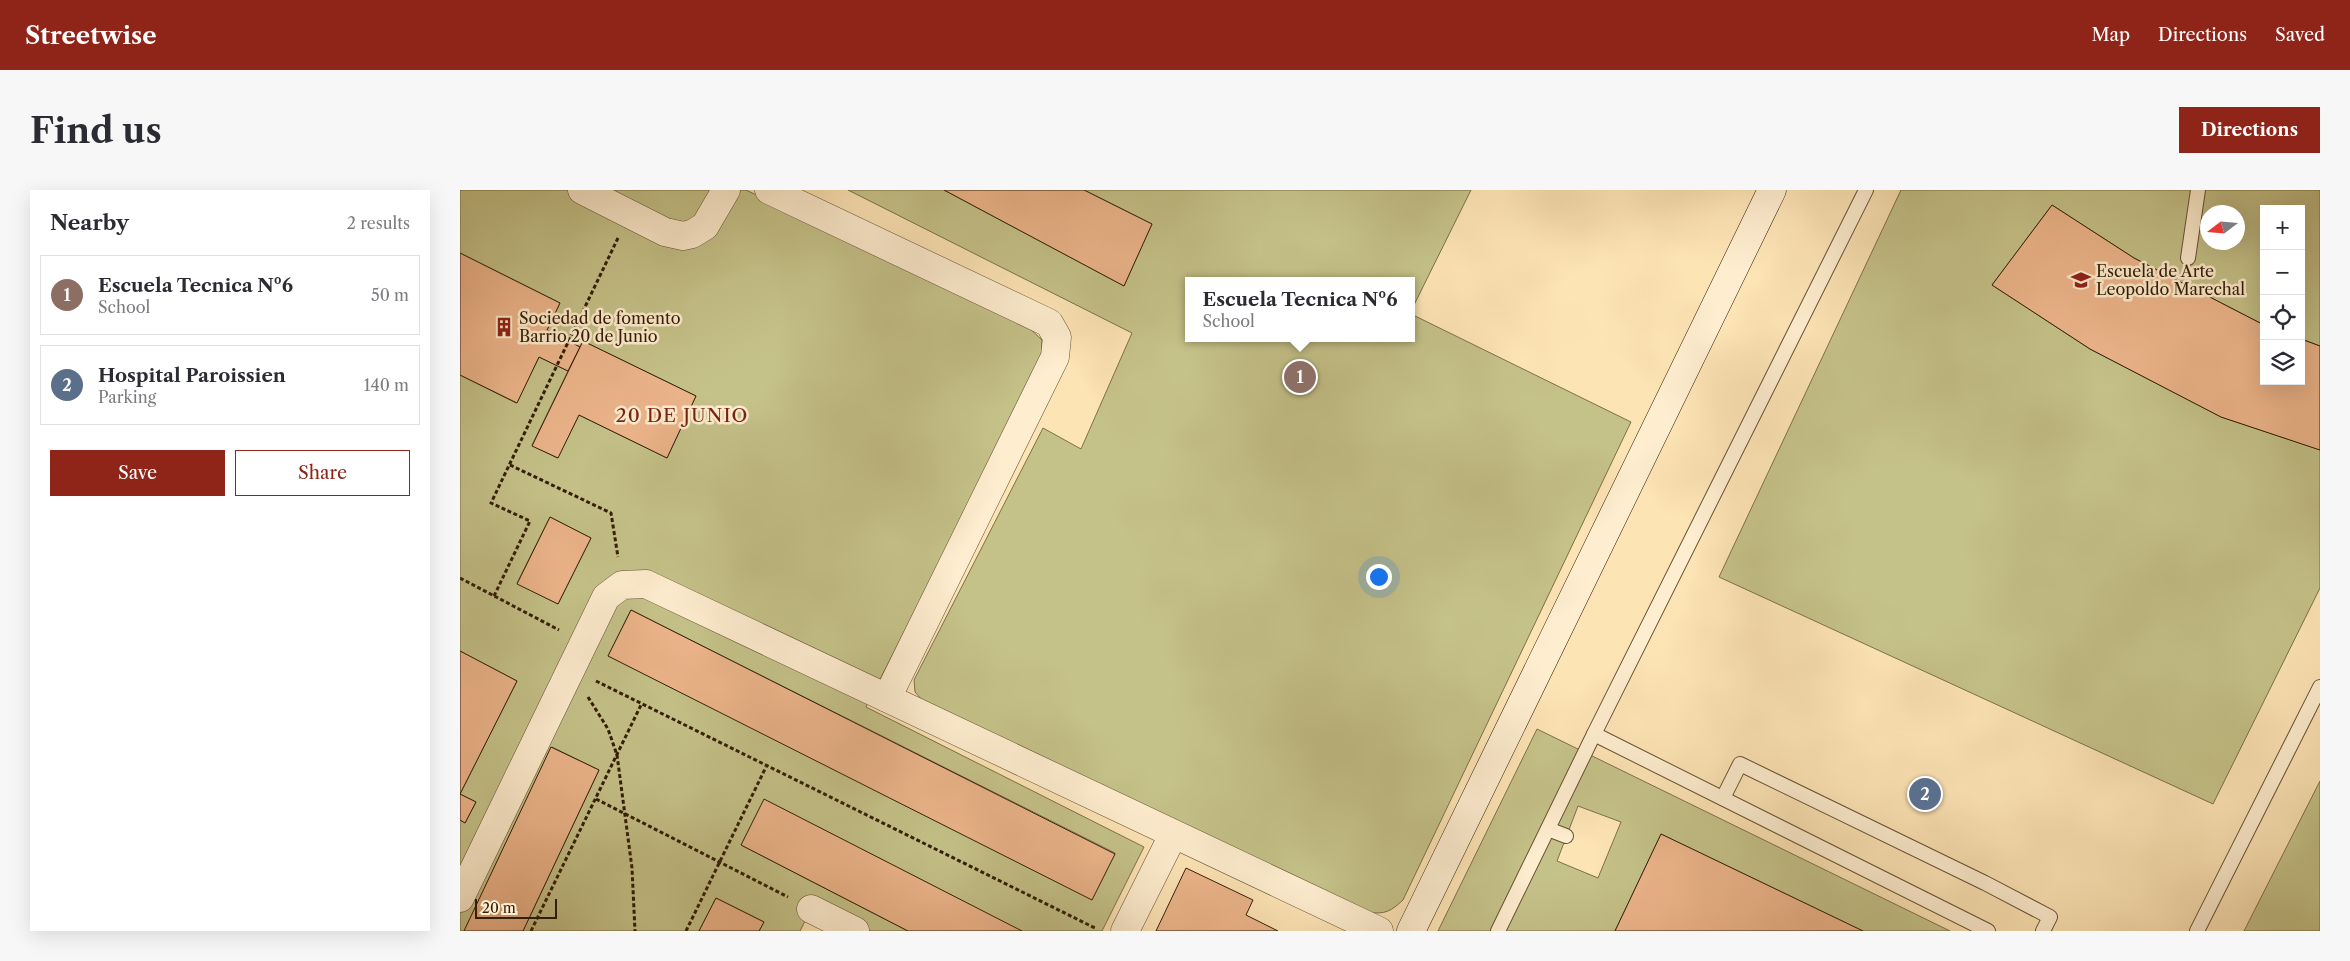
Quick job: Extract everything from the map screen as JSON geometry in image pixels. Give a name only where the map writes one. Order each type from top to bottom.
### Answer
[{"type":"street","points":[[582,190],[665,232],[683,236],[692,234],[705,226],[726,190]]},
{"type":"street","points":[[769,190],[1049,322],[1057,337],[1055,357],[887,698]]},
{"type":"street","points":[[1411,931],[1772,190]]},
{"type":"street","points":[[460,898],[606,597],[622,585],[646,584],[1379,931]]},
{"type":"street","points":[[1125,931],[1173,835]]},
{"type":"street","points":[[811,909],[854,931]]},
{"type":"lane","points":[[1498,931],[1594,734],[1866,190]]},
{"type":"lane","points":[[2188,258],[2198,190]]},
{"type":"lane","points":[[2197,931],[2320,688]]},
{"type":"lane","points":[[1594,734],[1988,931]]},
{"type":"lane","points":[[1724,798],[1740,764],[1985,883],[2050,917],[2043,931]]},
{"type":"lane","points":[[1548,829],[1566,836]]},
{"type":"path","points":[[494,596],[530,521],[492,503],[629,214]]},
{"type":"path","points":[[510,464],[611,513],[622,585]]},
{"type":"path","points":[[460,578],[584,643]]},
{"type":"path","points":[[571,668],[641,705],[1102,931]]},
{"type":"path","points":[[571,668],[608,729],[617,755],[632,868],[635,931]]},
{"type":"path","points":[[532,931],[641,705]]},
{"type":"path","points":[[686,931],[766,766]]},
{"type":"path","points":[[596,799],[811,909]]},
{"type":"shaded area","points":[[460,190],[746,190],[1023,322],[1042,340],[1041,361],[866,707],[1144,847],[1102,931],[1022,931],[741,845],[908,931],[855,931],[811,909],[800,931],[759,931],[764,922],[716,898],[699,931],[523,931],[599,770],[552,747],[464,931],[460,931],[460,820],[465,823],[476,802],[460,794],[517,681],[460,651],[460,375],[516,403],[539,357],[568,371],[532,445],[557,458],[579,415],[667,458],[696,396],[583,341],[580,347],[547,330],[560,303],[460,253]],"holes":[[[550,517],[591,538],[558,604],[517,583]],[[631,610],[1115,853],[1115,854],[608,656]]]},
{"type":"shaded area","points":[[848,190],[944,190],[1124,286],[1152,224],[1084,190],[1471,190],[1415,303],[1415,277],[1185,277],[1185,342],[1415,342],[1415,316],[1631,422],[1403,900],[1387,911],[1379,913],[1368,912],[923,701],[915,692],[914,680],[1043,428],[1081,449],[1132,333]]},
{"type":"shaded area","points":[[1901,190],[2320,190],[2320,346],[2305,340],[2305,205],[2260,205],[2260,323],[2134,258],[2052,205],[1992,285],[2090,349],[2221,417],[2320,450],[2320,588],[2213,804],[1719,577]]},
{"type":"shaded area","points":[[1537,729],[1950,931],[1863,931],[1661,834],[1615,931],[1438,931]],"holes":[[[1578,806],[1621,822],[1598,878],[1557,861]]]},
{"type":"shaded area","points":[[2320,781],[2320,931],[2244,931]]},
{"type":"building","points":[[944,190],[1084,190],[1152,224],[1124,286]]},
{"type":"building","points":[[2052,205],[2134,258],[2260,323],[2260,385],[2305,385],[2305,340],[2320,346],[2320,450],[2221,417],[2090,349],[1992,285]]},
{"type":"building","name":"Sociedad de fomento Barrio 20 de Junio","points":[[460,253],[560,303],[547,330],[580,347],[568,371],[539,357],[517,403],[460,375]]},
{"type":"building","points":[[583,341],[696,396],[667,458],[579,415],[558,458],[532,446]]},
{"type":"building","points":[[550,517],[591,538],[558,604],[517,584]]},
{"type":"building","points":[[631,610],[1115,854],[1092,900],[608,656]]},
{"type":"building","points":[[460,651],[517,681],[460,794]]},
{"type":"building","points":[[551,747],[599,770],[523,931],[464,931]]},
{"type":"building","points":[[460,794],[476,802],[465,823],[460,820]]},
{"type":"building","points":[[764,799],[1022,931],[908,931],[741,845]]},
{"type":"building","points":[[1661,834],[1863,931],[1615,931]]},
{"type":"building","points":[[1186,868],[1253,900],[1246,915],[1278,931],[1156,931]]},
{"type":"building","points":[[716,898],[764,922],[759,931],[699,931]]},
{"type":"place","name":"Escuela de Arte Leopoldo Marechal","points":[[2081,280]]},
{"type":"place","name":"Sociedad de fomento Barrio 20 de Junio","points":[[504,327]]},
{"type":"place","name":"Escuela Tecnica Nº6","points":[[1300,377]]},
{"type":"place","name":"Hospital Paroissien","points":[[1925,794]]},
{"type":"district","name":"20 DE JUNIO","points":[[682,415]]}]
